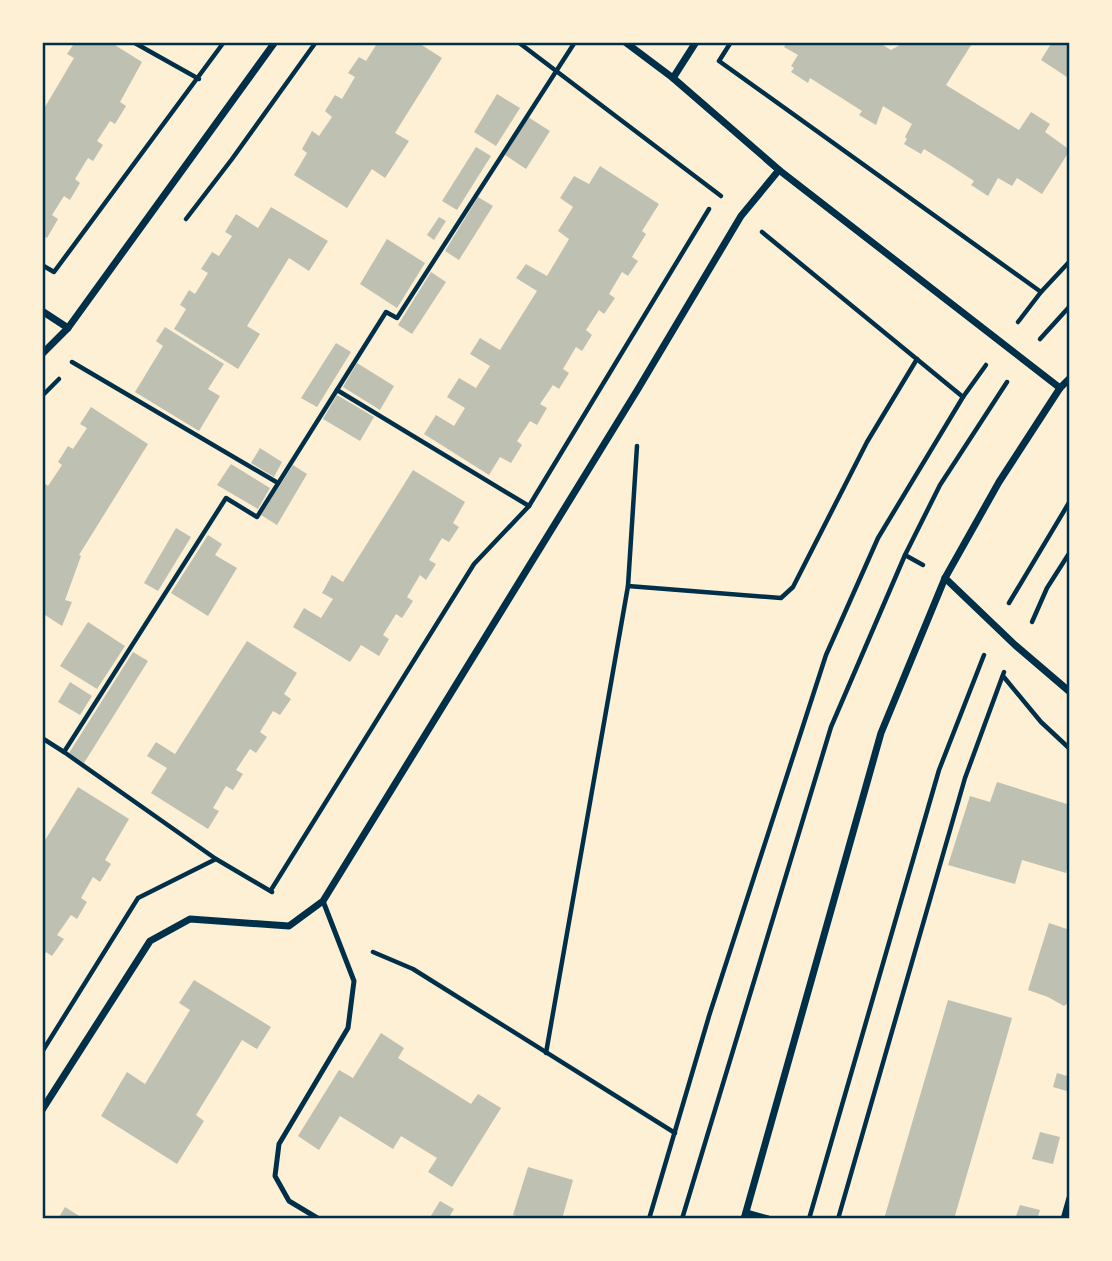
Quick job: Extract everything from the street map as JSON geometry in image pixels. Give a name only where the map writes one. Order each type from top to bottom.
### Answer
[{"type":"street","points":[[44,352],[68,327],[275,42]]},
{"type":"street","points":[[625,42],[673,78],[779,170],[1060,388]]},
{"type":"street","points":[[673,78],[696,42]]},
{"type":"street","points":[[42,1110],[150,941],[190,919],[289,926],[323,901],[638,389],[741,216],[779,170]]},
{"type":"street","points":[[42,311],[68,327]]},
{"type":"street","points":[[768,1219],[745,1216],[881,733],[945,578],[999,482],[1060,388],[1070,378]]},
{"type":"street","points":[[945,578],[1015,645],[1070,692]]},
{"type":"street","points":[[1064,1219],[1070,1198]]},
{"type":"lane","points":[[319,1219],[289,1201],[275,1176],[279,1144],[348,1028],[354,981],[323,901]]},
{"type":"path","points":[[133,42],[198,79]]},
{"type":"path","points":[[48,281],[224,42]]},
{"type":"path","points":[[518,42],[718,193],[741,216],[963,397],[878,537],[826,655],[709,1016],[649,1219]]},
{"type":"path","points":[[64,752],[226,498],[257,517],[386,312],[397,318],[575,42]]},
{"type":"path","points":[[731,42],[719,61],[1041,292]]},
{"type":"path","points":[[271,890],[474,564],[529,506],[718,193]]},
{"type":"path","points":[[42,265],[54,272],[61,263]]},
{"type":"path","points":[[44,352],[74,363],[278,483]]},
{"type":"path","points":[[628,586],[781,598],[793,587],[867,442],[918,359]]},
{"type":"path","points":[[337,390],[529,506]]},
{"type":"path","points":[[546,1054],[628,586],[637,440]]},
{"type":"path","points":[[809,1219],[939,770],[995,626],[1070,501]]},
{"type":"path","points":[[838,1219],[965,778],[1015,645],[1033,621],[1047,588],[1070,552]]},
{"type":"path","points":[[1003,676],[1041,722],[1070,749]]},
{"type":"path","points":[[42,738],[216,859],[271,890],[289,926]]},
{"type":"path","points":[[363,947],[413,969],[675,1133]]},
{"type":"building","points":[[75,42],[110,42],[142,62],[120,102],[126,106],[115,124],[110,121],[97,141],[103,145],[93,161],[88,158],[75,179],[80,183],[70,200],[64,196],[52,215],[58,219],[47,238],[42,235],[42,112],[74,58],[67,54]]},
{"type":"building","points":[[378,42],[417,42],[442,58],[395,133],[409,141],[385,178],[372,169],[347,208],[294,175],[307,153],[302,149],[312,131],[319,136],[332,117],[325,111],[335,95],[342,99],[355,77],[348,73],[359,57],[366,61]]},
{"type":"building","points":[[787,42],[878,42],[891,50],[905,42],[973,42],[946,85],[1019,130],[1031,112],[1050,124],[1045,132],[1070,150],[1042,194],[1017,178],[1012,186],[998,178],[988,196],[971,185],[974,181],[924,149],[921,154],[904,144],[912,124],[883,106],[876,125],[859,115],[862,111],[810,78],[808,83],[791,72],[794,68],[791,66],[798,55],[784,47]]},
{"type":"building","points":[[1052,42],[1070,42],[1070,79],[1041,60]]},
{"type":"building","points":[[497,94],[520,108],[496,146],[474,132]]},
{"type":"building","points":[[528,117],[550,131],[526,169],[505,155]]},
{"type":"building","points":[[476,147],[491,156],[457,210],[442,201]]},
{"type":"building","points":[[600,166],[659,204],[642,231],[646,234],[632,257],[638,261],[628,276],[622,272],[609,294],[615,298],[604,314],[599,310],[586,330],[592,335],[582,351],[576,347],[563,369],[569,373],[559,389],[553,385],[540,404],[547,408],[537,425],[530,421],[517,441],[522,445],[511,463],[500,457],[489,475],[424,434],[436,415],[454,426],[465,408],[447,397],[459,378],[476,388],[490,366],[470,354],[480,338],[500,350],[537,291],[516,278],[526,264],[547,276],[569,239],[558,231],[573,207],[560,198],[574,176],[589,184]]},
{"type":"building","points":[[478,197],[493,206],[459,260],[445,251]]},
{"type":"building","points":[[271,207],[328,241],[309,271],[289,258],[247,326],[260,334],[238,369],[174,329],[186,309],[180,305],[189,290],[195,294],[208,273],[201,269],[212,252],[219,256],[232,236],[225,232],[236,214],[258,228]]},
{"type":"building","points":[[439,217],[446,221],[434,240],[427,235]]},
{"type":"building","points":[[387,239],[425,263],[397,308],[360,284]]},
{"type":"building","points":[[431,272],[446,282],[412,334],[398,325]]},
{"type":"building","points":[[165,327],[224,364],[208,389],[220,396],[199,431],[135,392],[163,346],[156,341]]},
{"type":"building","points":[[336,343],[351,352],[317,407],[301,398]]},
{"type":"building","points":[[357,363],[394,386],[380,410],[343,387]]},
{"type":"building","points":[[337,395],[374,417],[360,441],[323,419]]},
{"type":"building","points":[[91,407],[148,444],[79,555],[81,556],[65,600],[72,602],[62,626],[42,613],[42,486],[44,483],[48,486],[62,465],[58,462],[68,446],[73,449],[87,428],[80,424]]},
{"type":"building","points":[[260,448],[282,462],[274,477],[251,463]]},
{"type":"building","points":[[231,464],[270,488],[258,509],[217,485]]},
{"type":"building","points":[[293,465],[307,474],[277,525],[261,515]]},
{"type":"building","points":[[413,470],[465,502],[453,523],[459,527],[449,542],[442,538],[429,560],[436,564],[426,580],[420,575],[407,597],[413,601],[402,618],[396,614],[383,635],[389,639],[379,656],[361,645],[350,662],[293,627],[304,608],[321,618],[333,599],[322,593],[332,575],[343,582]]},
{"type":"building","points":[[176,528],[191,537],[158,591],[144,583]]},
{"type":"building","points":[[208,535],[222,544],[215,555],[237,568],[208,616],[171,593]]},
{"type":"building","points":[[88,622],[125,646],[97,689],[60,666]]},
{"type":"building","points":[[247,641],[297,673],[284,694],[291,699],[280,715],[273,711],[260,732],[267,737],[256,753],[250,749],[236,770],[243,774],[233,790],[226,786],[213,808],[219,811],[208,829],[151,793],[167,768],[147,756],[156,742],[175,754]]},
{"type":"building","points":[[133,652],[148,661],[84,763],[69,753]]},
{"type":"building","points":[[70,682],[92,696],[80,715],[58,702]]},
{"type":"building","points":[[997,782],[1070,805],[1070,859],[1066,873],[1022,860],[1015,884],[948,865],[970,796],[990,802]]},
{"type":"building","points":[[78,787],[129,819],[105,860],[111,864],[100,882],[93,877],[81,898],[87,902],[77,919],[71,915],[57,935],[64,939],[52,956],[46,952],[42,959],[42,845]]},
{"type":"building","points":[[1049,923],[1070,930],[1070,1001],[1064,1006],[1028,990]]},
{"type":"building","points":[[194,980],[271,1027],[257,1049],[242,1040],[196,1115],[204,1121],[177,1164],[101,1116],[127,1072],[145,1084],[190,1010],[179,1003]]},
{"type":"building","points":[[948,1000],[1012,1018],[954,1219],[884,1219]]},
{"type":"building","points":[[381,1033],[404,1048],[398,1058],[471,1104],[478,1094],[501,1108],[452,1187],[428,1172],[437,1158],[401,1136],[393,1149],[340,1116],[319,1150],[298,1136],[339,1070],[353,1078]]},
{"type":"building","points":[[1057,1073],[1070,1077],[1070,1092],[1053,1087]]},
{"type":"building","points":[[1040,1132],[1060,1137],[1053,1164],[1032,1159]]},
{"type":"building","points":[[528,1167],[573,1180],[562,1219],[526,1219],[513,1215]]},
{"type":"building","points":[[440,1201],[454,1209],[448,1219],[429,1219]]},
{"type":"building","points":[[1020,1205],[1040,1210],[1037,1219],[1015,1219]]},
{"type":"building","points":[[65,1207],[84,1219],[58,1219]]}]
